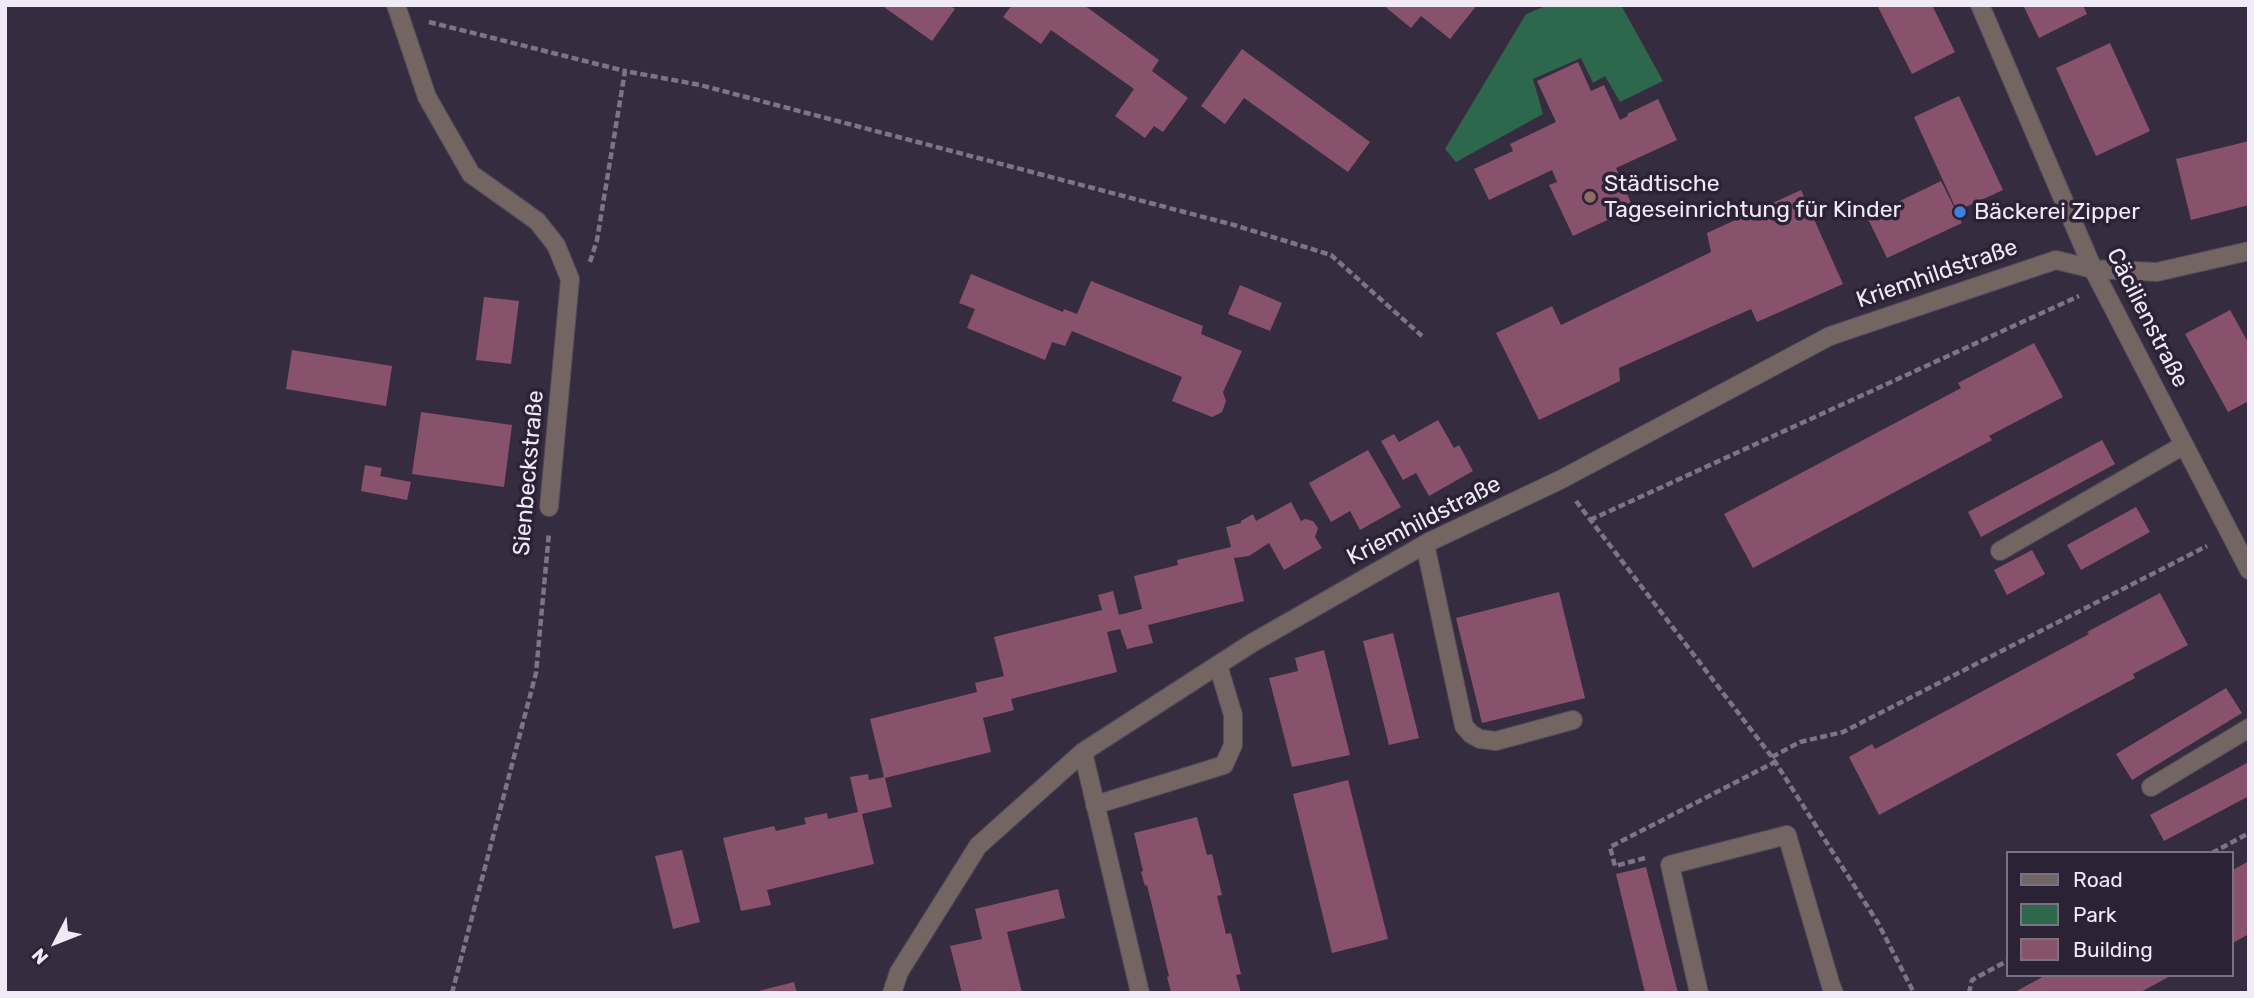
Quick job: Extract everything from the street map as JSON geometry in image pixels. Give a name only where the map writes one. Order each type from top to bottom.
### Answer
[{"type":"street","name":"Cäcilienstraße","points":[[1980,5],[2093,269],[2249,570]]},
{"type":"street","name":"Sienbeckstraße","points":[[398,10],[428,97],[471,174],[537,221],[556,245],[570,279],[549,507]]},
{"type":"street","name":"Kriemhildstraße","points":[[892,993],[899,972],[978,846],[1083,752],[1252,643],[1425,544],[1560,480],[1830,336],[2056,260],[2093,269],[2157,272],[2249,251]]},
{"type":"street","points":[[2000,551],[2184,445]]},
{"type":"street","points":[[1425,544],[1464,726],[1480,739],[1496,741],[1573,720]]},
{"type":"street","points":[[1096,805],[1224,765],[1234,745],[1233,715],[1218,665]]},
{"type":"street","points":[[2151,787],[2249,728]]},
{"type":"street","points":[[1083,752],[1140,993]]},
{"type":"street","points":[[1699,993],[1670,865],[1787,835],[1830,986],[1835,993]]},
{"type":"path","points":[[398,10],[625,71],[700,85],[1234,225],[1331,255],[1422,336]]},
{"type":"path","points":[[570,279],[590,261],[597,240],[625,71]]},
{"type":"path","points":[[1590,520],[2102,286]]},
{"type":"path","points":[[1560,480],[1772,757],[1878,923],[1914,993]]},
{"type":"path","name":"Sienbeckstraße","points":[[452,993],[536,673],[549,539],[549,507]]},
{"type":"path","points":[[1772,757],[1800,742],[1843,732],[2230,534]]},
{"type":"path","points":[[1631,862],[1615,866],[1610,847],[1775,762]]},
{"type":"path","points":[[2216,851],[2249,833]]},
{"type":"path","points":[[1969,993],[1972,980],[2006,962]]},
{"type":"green space","points":[[1548,5],[1621,5],[1663,81],[1620,102],[1605,76],[1593,83],[1581,58],[1533,79],[1543,114],[1456,162],[1445,149],[1526,14]]},
{"type":"building","points":[[881,5],[949,5],[955,9],[932,41]]},
{"type":"building","points":[[1012,5],[1084,5],[1159,60],[1152,71],[1188,98],[1163,132],[1154,126],[1145,138],[1115,116],[1134,89],[1051,30],[1041,44],[1003,17]]},
{"type":"building","points":[[1383,5],[1477,5],[1450,39],[1421,16],[1411,28]]},
{"type":"building","points":[[1877,5],[1932,5],[1955,52],[1912,74]]},
{"type":"building","points":[[2023,5],[2083,5],[2087,14],[2039,38]]},
{"type":"building","points":[[2110,43],[2150,131],[2096,156],[2056,68]]},
{"type":"building","points":[[1242,49],[1370,142],[1348,172],[1244,98],[1225,124],[1201,106]]},
{"type":"building","points":[[1578,62],[1591,91],[1604,85],[1620,120],[1658,99],[1677,140],[1616,168],[1633,208],[1573,236],[1549,185],[1557,182],[1552,170],[1489,200],[1474,169],[1513,151],[1510,144],[1556,122],[1537,81]]},
{"type":"building","points":[[1959,96],[2003,190],[1957,211],[1914,117]]},
{"type":"building","points":[[2249,141],[2249,205],[2191,220],[2176,159]]},
{"type":"building","points":[[1941,181],[1962,223],[1887,258],[1867,217]]},
{"type":"building","points":[[1801,190],[1843,284],[1757,322],[1751,309],[1619,368],[1620,381],[1539,420],[1496,333],[1552,306],[1561,325],[1711,252],[1707,233]]},
{"type":"building","points":[[971,274],[1063,312],[1064,309],[1077,314],[1091,281],[1203,326],[1201,334],[1242,351],[1223,392],[1226,401],[1222,412],[1212,417],[1172,401],[1182,377],[1072,331],[1065,346],[1052,342],[1045,360],[967,328],[975,309],[959,303]]},
{"type":"building","points":[[1240,285],[1282,303],[1270,331],[1228,314]]},
{"type":"building","points":[[484,297],[519,301],[511,364],[476,360]]},
{"type":"building","points":[[2230,310],[2249,344],[2249,401],[2228,412],[2185,334]]},
{"type":"building","points":[[2034,343],[2063,397],[1989,436],[1992,440],[1753,568],[1724,514],[1961,388],[1958,383]]},
{"type":"building","points":[[292,350],[392,366],[386,406],[286,389]]},
{"type":"building","points":[[421,412],[512,425],[504,487],[412,474]]},
{"type":"building","points":[[1438,420],[1454,448],[1459,445],[1473,471],[1429,496],[1416,473],[1403,480],[1381,441],[1394,434],[1399,442]]},
{"type":"building","points":[[2102,440],[2115,464],[1981,537],[1968,512]]},
{"type":"building","points":[[1368,450],[1401,507],[1360,530],[1350,511],[1331,522],[1309,483]]},
{"type":"building","points":[[365,465],[382,468],[380,476],[411,482],[407,500],[361,491]]},
{"type":"building","points":[[1291,502],[1301,521],[1313,521],[1318,528],[1315,537],[1322,548],[1284,570],[1269,543],[1249,556],[1234,558],[1244,601],[1148,625],[1153,643],[1127,649],[1120,629],[1107,632],[1117,672],[1011,699],[1014,710],[983,718],[991,752],[885,778],[892,807],[862,814],[874,864],[767,890],[771,905],[741,911],[723,838],[774,826],[776,831],[806,824],[804,818],[827,813],[828,819],[858,812],[850,777],[868,774],[869,780],[884,777],[870,719],[977,692],[975,683],[1004,676],[994,637],[1102,610],[1098,595],[1113,591],[1119,615],[1142,609],[1134,576],[1178,565],[1177,560],[1231,547],[1226,527],[1241,523],[1253,514],[1256,521]]},
{"type":"building","points":[[2136,507],[2150,532],[2081,570],[2067,545]]},
{"type":"building","points":[[2032,550],[2045,574],[2007,595],[1994,570]]},
{"type":"building","points":[[1559,592],[1585,698],[1482,723],[1456,618]]},
{"type":"building","points":[[2160,593],[2188,645],[2133,674],[2135,678],[1879,815],[1849,757],[1872,744],[1875,749]]},
{"type":"building","points":[[1393,633],[1419,738],[1389,745],[1363,641]]},
{"type":"building","points":[[1324,650],[1350,755],[1292,767],[1269,678],[1298,671],[1295,658]]},
{"type":"building","points":[[2226,688],[2242,713],[2132,780],[2116,754]]},
{"type":"building","points":[[2249,762],[2249,796],[2164,841],[2150,815]]},
{"type":"building","points":[[1348,780],[1388,939],[1332,953],[1293,794]]},
{"type":"building","points":[[1197,817],[1207,855],[1212,854],[1222,895],[1217,896],[1226,934],[1231,933],[1241,974],[1236,975],[1241,993],[1171,992],[1167,977],[1169,976],[1147,885],[1145,886],[1141,872],[1143,871],[1134,833]]},
{"type":"building","points":[[682,850],[700,922],[673,929],[655,856]]},
{"type":"building","points":[[2249,861],[2249,934],[2233,943],[2233,870]]},
{"type":"building","points":[[1646,867],[1678,993],[1645,993],[1616,874]]},
{"type":"building","points":[[1058,889],[1065,918],[1007,932],[1022,993],[962,993],[950,946],[982,939],[975,909]]},
{"type":"building","points":[[2042,977],[2168,977],[2139,993],[2013,993]]},
{"type":"building","points":[[794,982],[797,993],[755,993],[755,992]]},
{"type":"place","name":"Städtische Tageseinrichtung für Kinder","points":[[1590,197]]},
{"type":"place","name":"Bäckerei Zipper","points":[[1960,212]]}]
